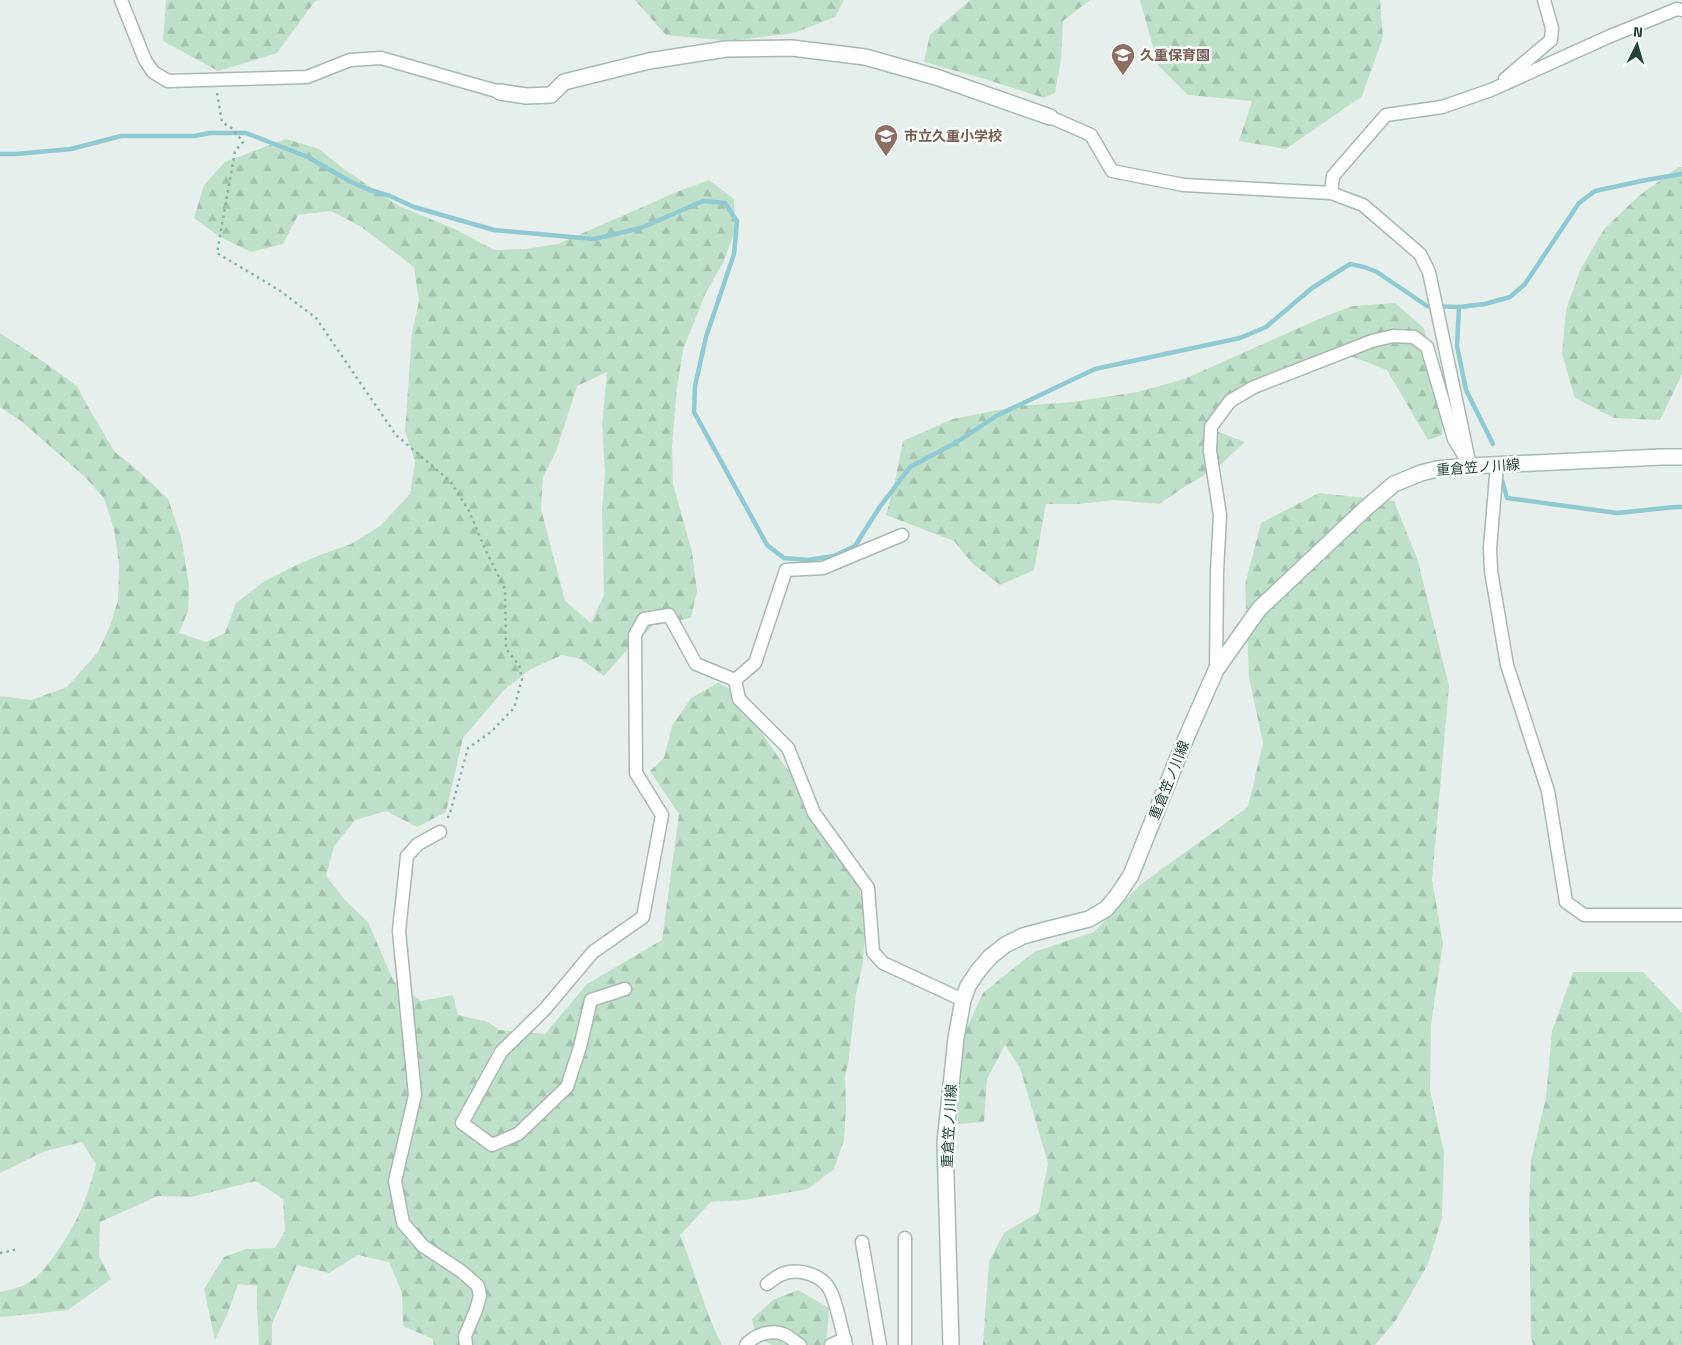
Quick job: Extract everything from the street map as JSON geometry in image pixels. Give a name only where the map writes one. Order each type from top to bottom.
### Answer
[{"type":"main road","points":[[500,92],[526,96],[551,95],[564,82],[649,61],[726,49],[792,48],[865,57],[936,77],[1050,117]]},
{"type":"main road","name":"重倉笠ノ川線","points":[[952,1345],[946,1143],[956,1038],[963,1000],[968,986],[990,957],[1005,945],[1023,936],[1089,919],[1106,909],[1118,896],[1131,875],[1183,745],[1216,670],[1259,610],[1366,508],[1394,484],[1421,473],[1437,469],[1470,466],[1682,457]]},
{"type":"street","points":[[121,0],[145,60],[153,72],[168,81],[307,77],[350,60],[381,58],[500,92]]},
{"type":"street","points":[[1491,90],[1551,40],[1552,28],[1544,0]]},
{"type":"street","points":[[1331,193],[1333,176],[1386,115],[1442,107],[1491,90],[1608,37],[1677,9],[1682,10]]},
{"type":"street","points":[[1050,117],[1092,135],[1112,171],[1184,185],[1331,193],[1363,205],[1420,254],[1429,272],[1470,466]]},
{"type":"street","points":[[1216,670],[1217,572],[1220,515],[1210,450],[1211,427],[1230,401],[1254,387],[1372,341],[1393,336],[1414,337],[1427,347],[1454,439],[1470,466]]},
{"type":"street","points":[[1497,465],[1490,548],[1491,572],[1507,665],[1548,791],[1566,902],[1584,915],[1682,915]]},
{"type":"street","points":[[735,680],[755,663],[786,570],[823,568],[902,535]]},
{"type":"street","points":[[625,988],[591,1000],[568,1087],[518,1134],[492,1145],[462,1123],[501,1052],[545,1009],[593,952],[643,917],[662,815],[636,773],[635,635],[644,618],[669,615],[696,664],[735,680]]},
{"type":"street","points":[[735,680],[739,700],[788,748],[814,812],[868,888],[873,952],[883,963],[963,1000]]},
{"type":"street","points":[[440,832],[418,844],[407,856],[399,931],[415,1095],[395,1181],[403,1223],[423,1246],[461,1271],[478,1286],[480,1296],[466,1336],[466,1345]]},
{"type":"street","points":[[905,1238],[905,1345]]},
{"type":"street","points":[[862,1242],[880,1345]]},
{"type":"street","points":[[768,1284],[780,1274],[801,1271],[814,1275],[824,1283],[830,1291],[846,1342],[831,1345]]},
{"type":"street","points":[[746,1345],[762,1333],[782,1333],[800,1345]]},
{"type":"path","points":[[215,80],[222,122],[233,129],[243,142],[236,152],[217,253],[279,290],[316,318],[396,435],[451,482],[470,511],[485,549],[505,589],[506,649],[520,665],[522,679],[514,708],[491,732],[468,748],[450,813],[440,832]]},
{"type":"path","points":[[0,1253],[19,1249]]},
{"type":"green space","points":[[166,0],[319,0],[315,1],[277,53],[218,71],[163,41]]},
{"type":"green space","points":[[635,0],[844,0],[835,17],[794,33],[731,41],[666,35]]},
{"type":"green space","points":[[970,0],[1090,0],[1063,21],[1061,60],[1055,93],[1044,98],[924,62],[930,35]]},
{"type":"green space","points":[[1140,0],[1380,0],[1383,37],[1362,96],[1286,149],[1239,141],[1252,101],[1188,95],[1158,65]]},
{"type":"green space","points":[[286,139],[319,149],[345,170],[399,206],[457,230],[494,250],[526,249],[558,244],[679,191],[709,180],[734,199],[735,231],[723,263],[706,292],[683,350],[677,388],[672,446],[673,484],[692,552],[697,591],[691,618],[654,625],[627,650],[604,676],[581,659],[562,655],[531,669],[504,690],[463,738],[446,812],[417,827],[386,811],[355,820],[334,846],[326,876],[345,900],[368,922],[394,982],[421,1001],[453,995],[458,1015],[488,1022],[499,1030],[545,1034],[587,984],[662,940],[679,814],[650,771],[664,758],[672,726],[691,698],[718,683],[747,697],[763,735],[800,785],[850,868],[862,897],[865,930],[863,963],[856,994],[849,1059],[845,1076],[844,1140],[834,1169],[808,1189],[744,1200],[711,1202],[680,1235],[710,1318],[722,1345],[434,1345],[433,1339],[403,1326],[402,1293],[389,1262],[358,1255],[329,1273],[297,1265],[272,1324],[272,1345],[259,1345],[257,1286],[238,1284],[227,1315],[215,1340],[204,1289],[224,1257],[246,1249],[275,1248],[285,1231],[283,1199],[256,1181],[191,1197],[158,1196],[100,1222],[99,1256],[111,1279],[68,1310],[0,1317],[0,1292],[20,1287],[40,1274],[66,1238],[84,1203],[96,1164],[82,1142],[45,1151],[0,1173],[0,696],[31,700],[67,687],[98,652],[110,626],[118,600],[119,564],[114,529],[104,498],[84,476],[21,421],[0,407],[0,333],[77,386],[115,452],[168,499],[181,537],[189,585],[188,611],[179,633],[206,642],[225,633],[236,603],[262,583],[290,568],[351,544],[380,526],[410,494],[415,462],[405,431],[412,333],[419,301],[414,267],[360,226],[331,211],[298,215],[283,244],[251,252],[220,237],[194,218],[204,185],[225,162]],"holes":[[[607,372],[602,424],[605,471],[602,510],[604,595],[591,623],[565,601],[541,509],[543,477],[557,449],[577,386]]]},
{"type":"green space","points":[[1679,167],[1682,167],[1682,374],[1660,420],[1614,418],[1575,398],[1562,354],[1566,310],[1581,268],[1605,228],[1640,195]]},
{"type":"green space","points":[[1395,303],[1424,328],[1435,368],[1442,407],[1442,435],[1428,440],[1387,370],[1351,356],[1314,364],[1228,394],[1208,428],[1245,442],[1218,467],[1159,504],[1114,500],[1078,504],[1046,504],[1034,570],[1000,585],[972,563],[954,541],[886,515],[903,441],[953,419],[1018,406],[1072,402],[1138,392],[1184,379],[1326,316],[1353,306]]},
{"type":"green space","points":[[1319,493],[1394,501],[1418,561],[1449,686],[1432,880],[1443,943],[1431,1025],[1430,1090],[1444,1152],[1442,1218],[1428,1264],[1396,1320],[1375,1345],[983,1345],[989,1261],[1004,1233],[1039,1212],[1048,1163],[1020,1068],[1005,1045],[987,1079],[984,1122],[958,1124],[956,1052],[983,993],[1034,952],[1094,932],[1140,885],[1248,807],[1263,743],[1249,678],[1245,585],[1261,523]]},
{"type":"green space","points":[[1573,972],[1643,972],[1682,1013],[1682,1345],[1533,1345],[1531,1338],[1529,1209],[1531,1160],[1546,1098],[1552,1031]]},
{"type":"green space","points":[[798,1290],[829,1308],[826,1345],[772,1345],[756,1336],[752,1319],[773,1300]]},
{"type":"waterway","points":[[0,154],[71,149],[121,136],[194,136],[210,133],[246,133],[308,157],[349,181],[414,207],[494,230],[594,239],[641,228],[703,201],[725,203],[737,221],[734,254],[706,337],[695,386],[694,412],[767,545],[784,558],[808,560],[834,556],[855,546],[879,508],[910,467],[957,442],[996,416],[1095,369],[1240,338],[1266,327],[1312,288],[1350,264],[1377,272],[1427,306],[1459,307],[1485,304],[1510,297],[1525,284],[1579,203],[1595,191],[1682,174]]},
{"type":"waterway","points":[[1459,307],[1457,346],[1466,390],[1493,444]]},
{"type":"waterway","points":[[1502,480],[1507,498],[1617,513],[1682,507]]},
{"type":"place","name":"久重保育園","points":[[1123,76]]},
{"type":"place","name":"市立久重小学校","points":[[886,157]]}]
